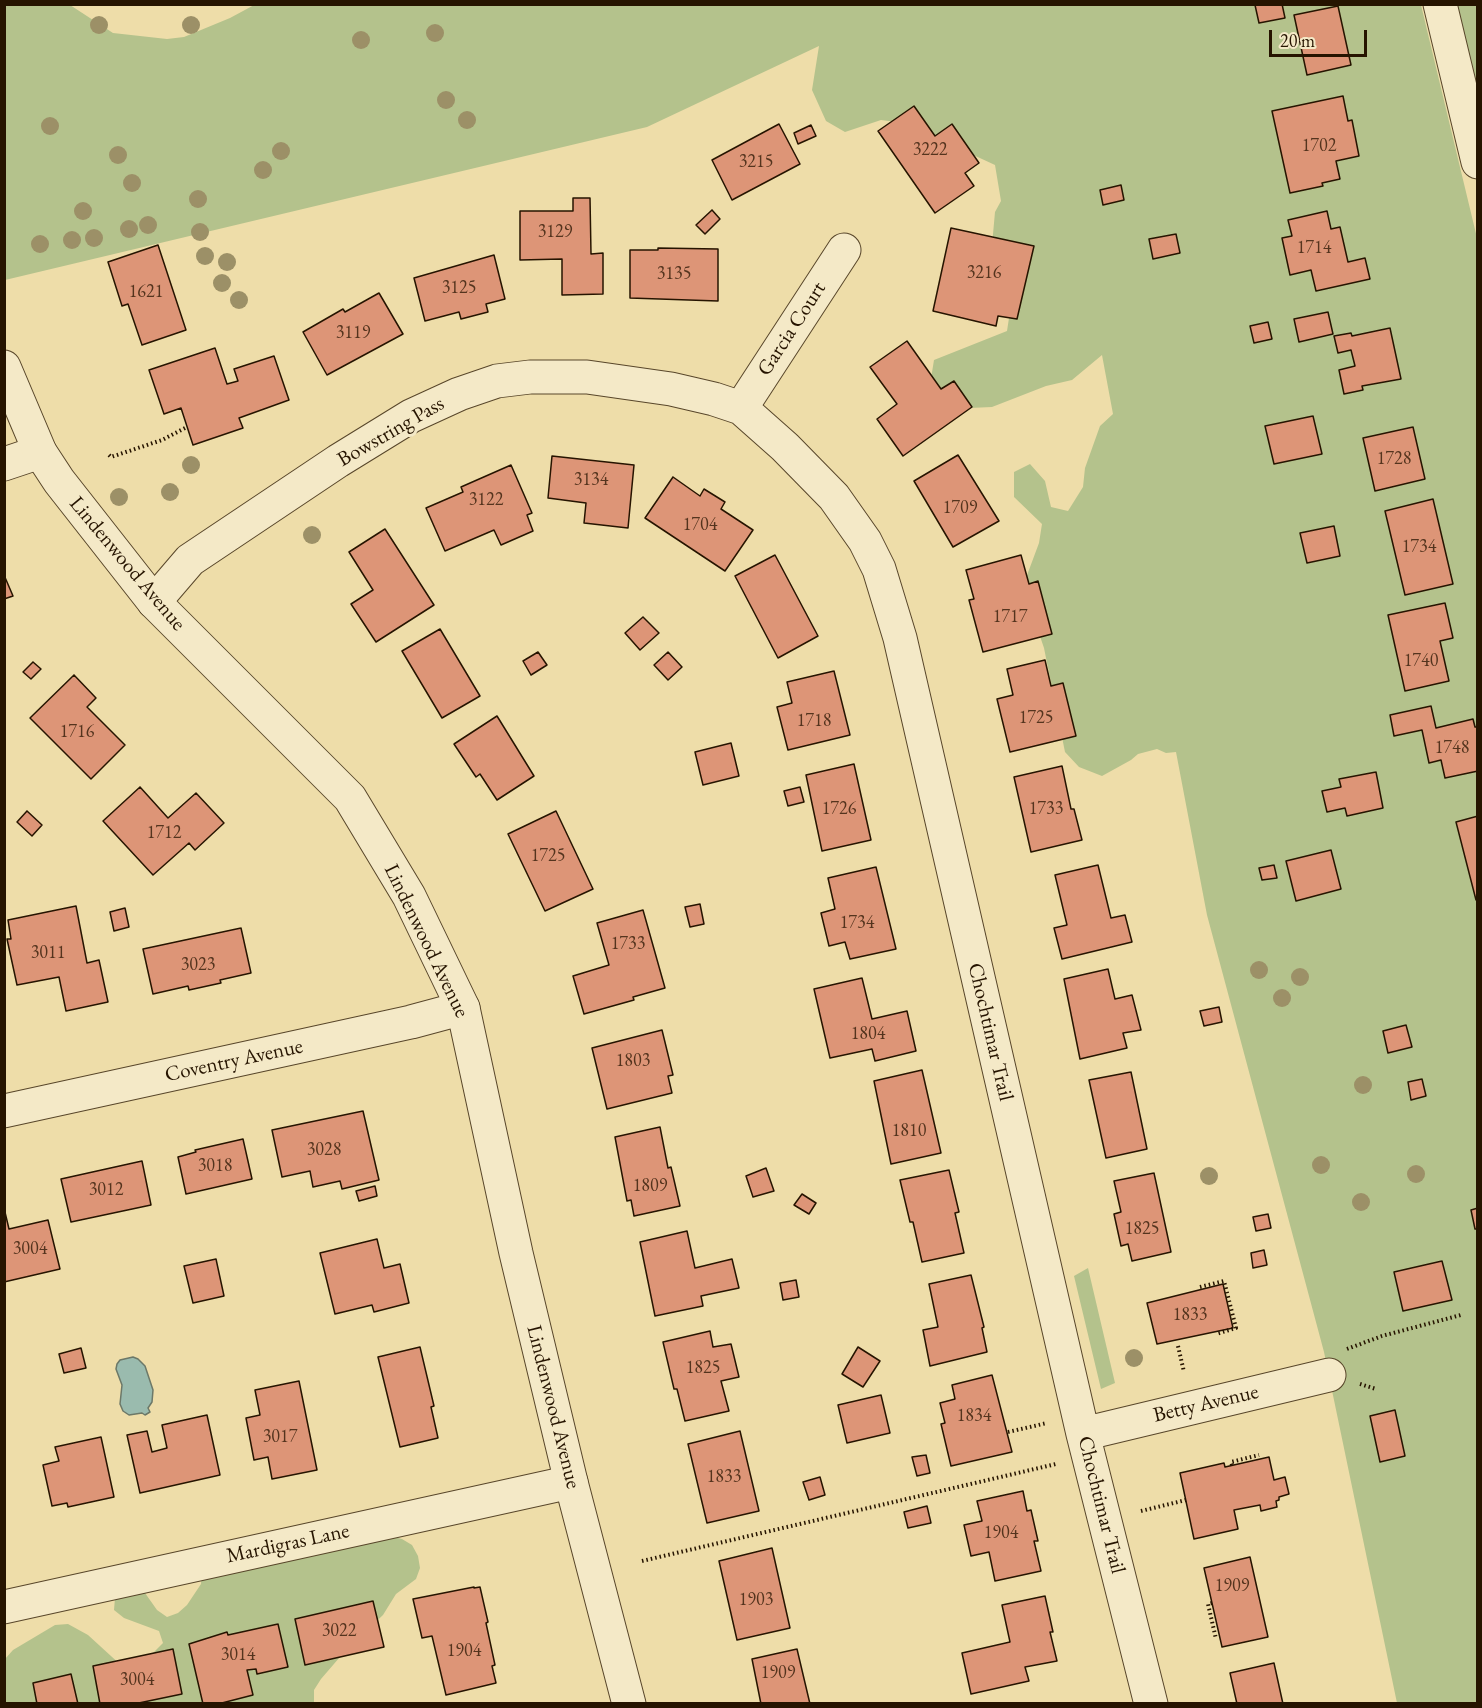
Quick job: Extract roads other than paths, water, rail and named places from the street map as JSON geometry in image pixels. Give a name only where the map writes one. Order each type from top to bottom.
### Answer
[{"type":"street","points":[[1440,4],[1478,162]]},
{"type":"street","name":"Garcia Court","points":[[741,408],[843,250]]},
{"type":"street","name":"Lindenwood Avenue","points":[[4,367],[40,452],[59,481],[154,602],[350,798],[409,896],[463,1008],[516,1253],[571,1482],[629,1704]]},
{"type":"street","name":"Bowstring Pass","points":[[154,602],[192,559],[338,461],[411,416],[459,394],[497,381],[530,377],[587,377],[671,388],[741,408]]},
{"type":"street","name":"Chochtimar Trail","points":[[741,408],[785,447],[834,497],[865,541],[879,569],[889,599],[911,684],[1068,1428],[1151,1704]]},
{"type":"street","points":[[4,464],[40,452]]},
{"type":"street","name":"Coventry Avenue","points":[[4,1111],[400,1024],[463,1008]]},
{"type":"street","name":"Betty Avenue","points":[[1068,1428],[1329,1375]]},
{"type":"street","name":"Mardigras Lane","points":[[4,1607],[571,1482]]}]
